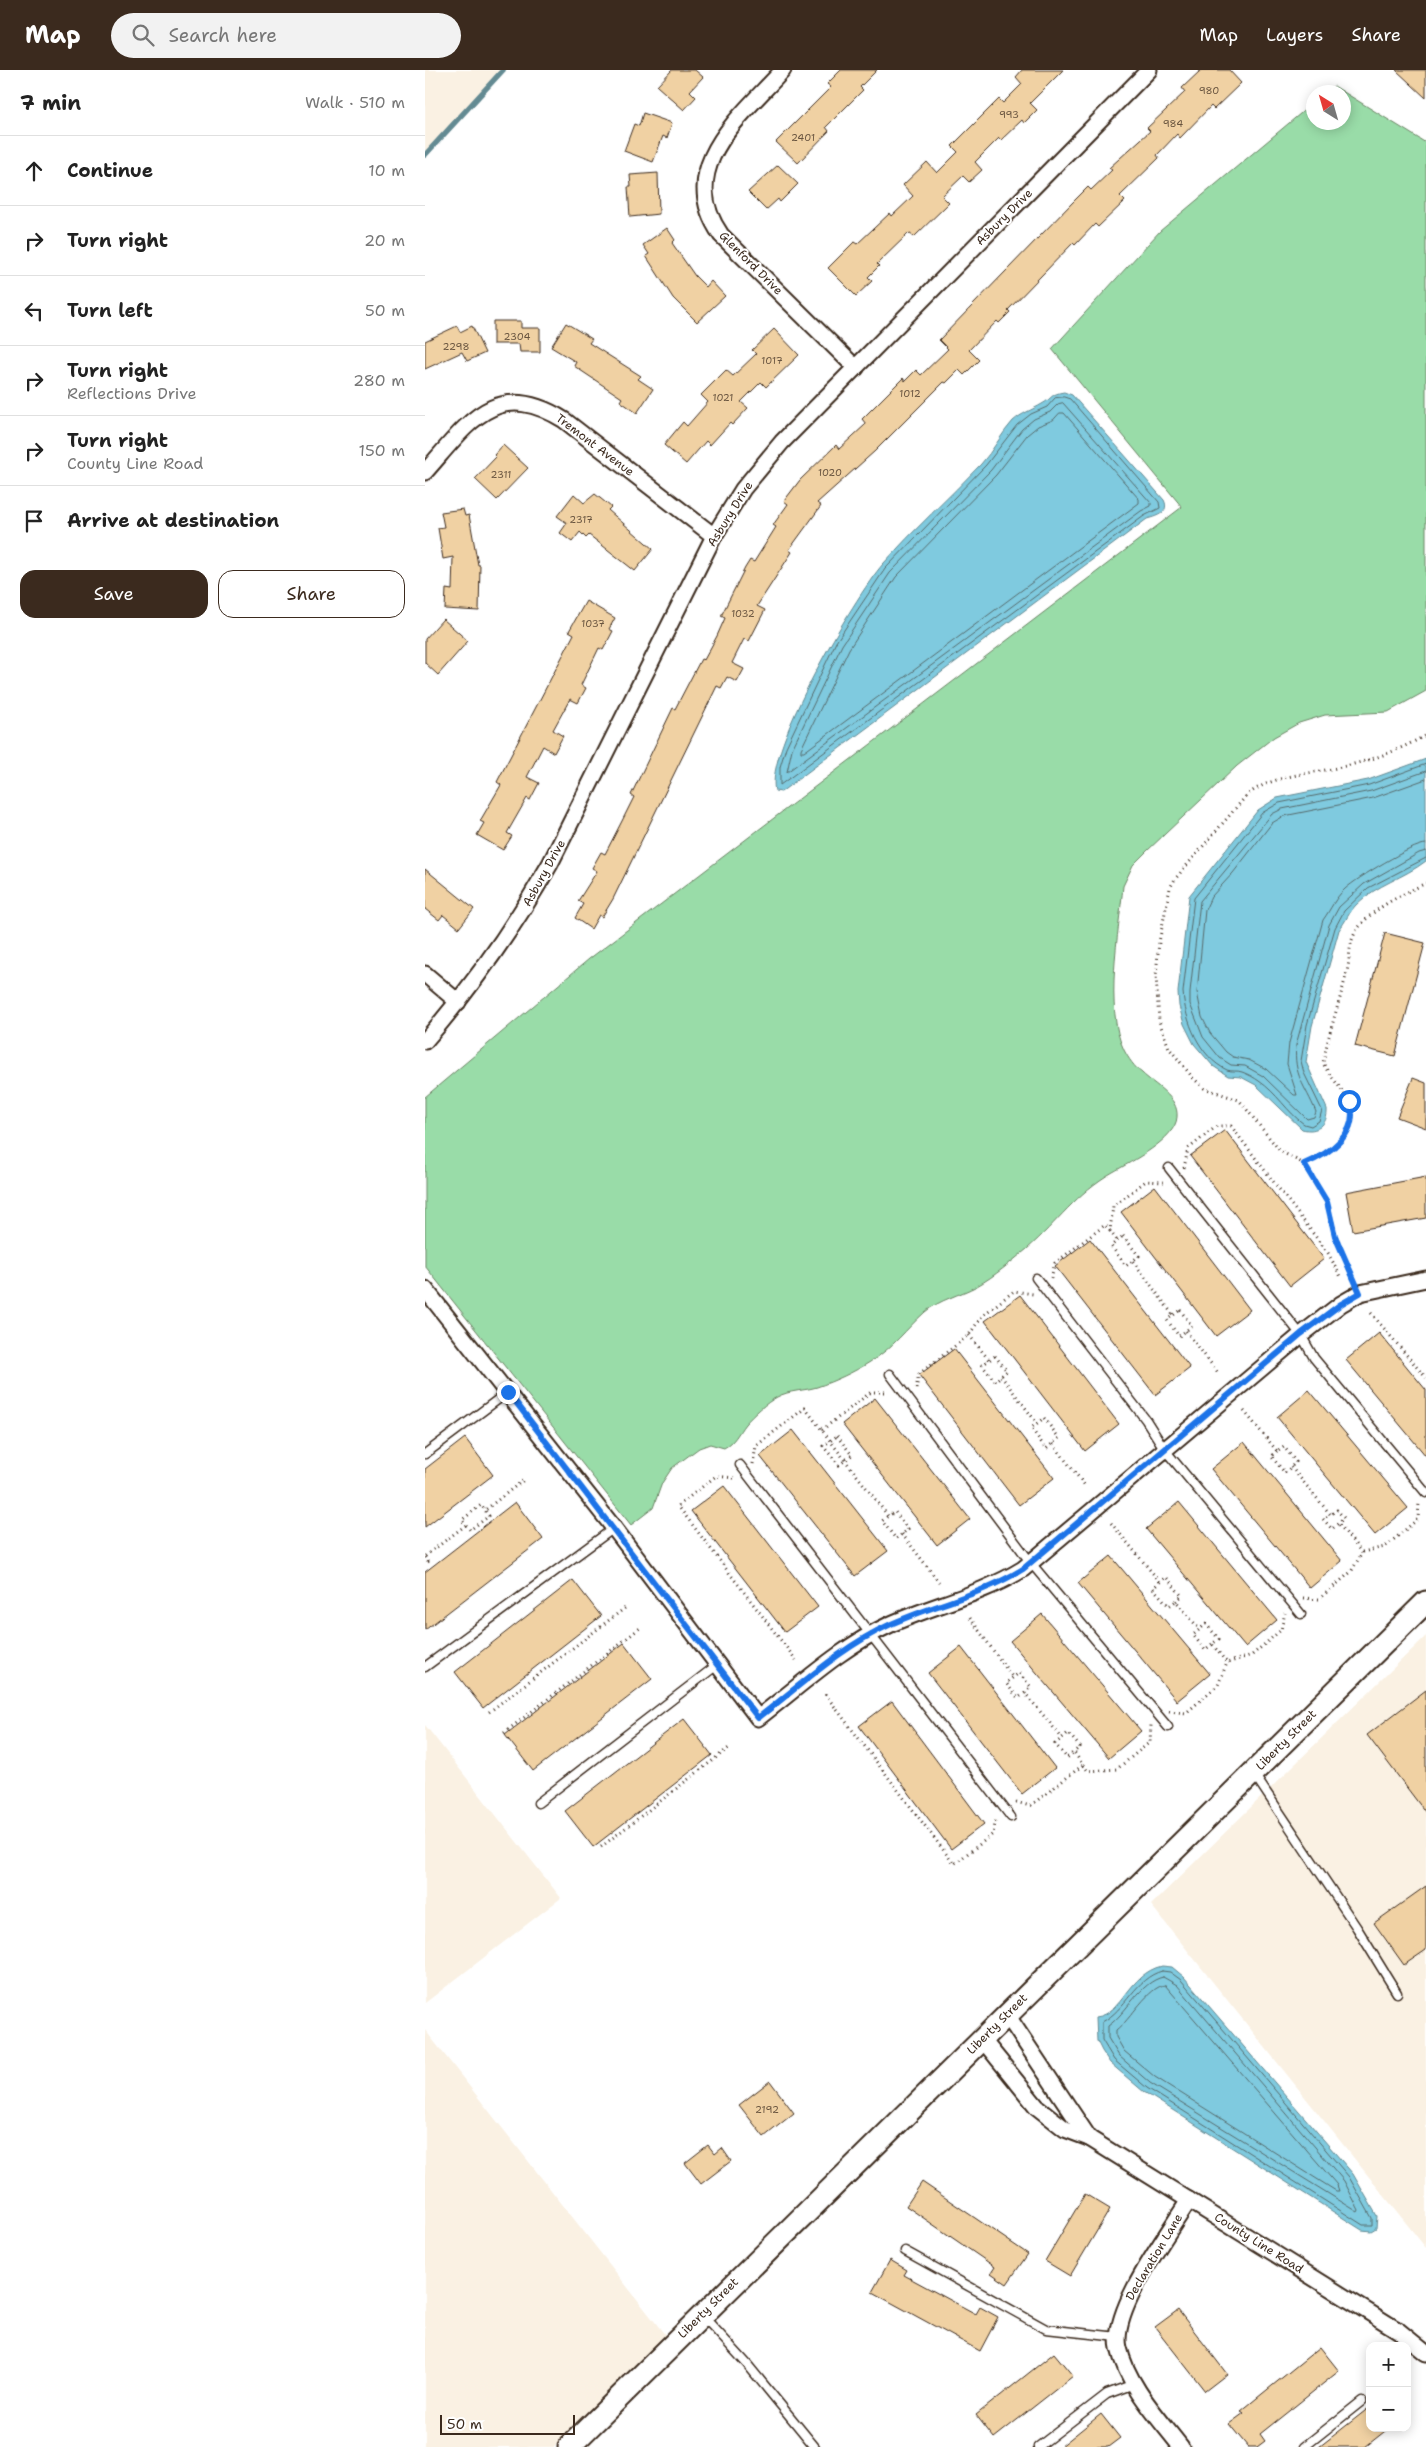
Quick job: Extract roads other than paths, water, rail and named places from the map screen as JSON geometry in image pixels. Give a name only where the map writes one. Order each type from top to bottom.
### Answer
[{"type":"street","name":"Glenford Drive","points":[[783,70],[714,151],[704,184],[709,218],[721,234],[856,368]]},
{"type":"street","name":"Asbury Drive","points":[[425,1041],[458,1002],[511,931],[550,864],[714,536],[731,507],[765,461],[1149,70]]},
{"type":"street","name":"Tremont Avenue","points":[[425,472],[479,414],[495,406],[513,403],[531,404],[547,410],[564,420],[714,536]]},
{"type":"street","points":[[425,974],[458,1002]]},
{"type":"street","points":[[425,1288],[614,1528],[758,1718],[849,1648],[870,1635],[896,1622],[990,1588],[1031,1563],[1301,1334],[1341,1304],[1360,1293],[1426,1279]]},
{"type":"street","name":"Liberty Street","points":[[569,2447],[1425,1604]]},
{"type":"street","name":"County Line Road","points":[[1007,2014],[1089,2138]]},
{"type":"street","name":"County Line Road","points":[[982,2039],[1037,2107],[1065,2129],[1089,2138],[1399,2330],[1426,2353]]},
{"type":"street","name":"Declaration Lane","points":[[1181,2447],[1134,2384],[1120,2353],[1118,2328],[1125,2304],[1189,2200]]},
{"type":"lane","points":[[1169,1168],[1301,1334],[1314,1358],[1426,1493]]},
{"type":"lane","points":[[1036,1278],[1145,1420],[1165,1450],[1301,1614]]},
{"type":"lane","points":[[890,1374],[1031,1563],[1168,1727]]},
{"type":"lane","points":[[425,1454],[508,1392]]},
{"type":"lane","points":[[739,1464],[1011,1817]]},
{"type":"lane","points":[[425,1667],[614,1528]]},
{"type":"lane","points":[[538,1803],[717,1665]]},
{"type":"lane","points":[[1253,1772],[1357,1928],[1397,1993]]},
{"type":"lane","points":[[905,2251],[1046,2329],[1118,2336]]},
{"type":"lane","points":[[702,2315],[747,2364],[815,2447]]},
{"type":"lane","points":[[1038,2447],[1107,2394],[1134,2384]]},
{"type":"lane","points":[[1304,2447],[1363,2401]]},
{"type":"water","points":[[1064,392],[1072,395],[1164,500],[1165,508],[1162,513],[1147,519],[781,792],[775,791],[775,771],[783,743],[797,710],[833,640],[852,608],[883,564],[981,464],[1013,421],[1046,402],[1054,395]]},
{"type":"water","points":[[1426,759],[1426,861],[1365,897],[1354,907],[1339,930],[1312,1026],[1306,1062],[1327,1109],[1327,1115],[1321,1126],[1317,1129],[1302,1129],[1256,1085],[1241,1077],[1228,1076],[1213,1066],[1194,1044],[1184,1024],[1179,1006],[1178,992],[1189,896],[1258,810],[1277,798],[1368,780]]},
{"type":"water","points":[[1162,1966],[1172,1967],[1184,1977],[1353,2174],[1377,2216],[1376,2228],[1371,2231],[1362,2230],[1144,2092],[1110,2063],[1097,2041],[1096,2017],[1113,2009],[1141,1977],[1151,1970]]},
{"type":"waterway","points":[[425,155],[503,70]]}]
